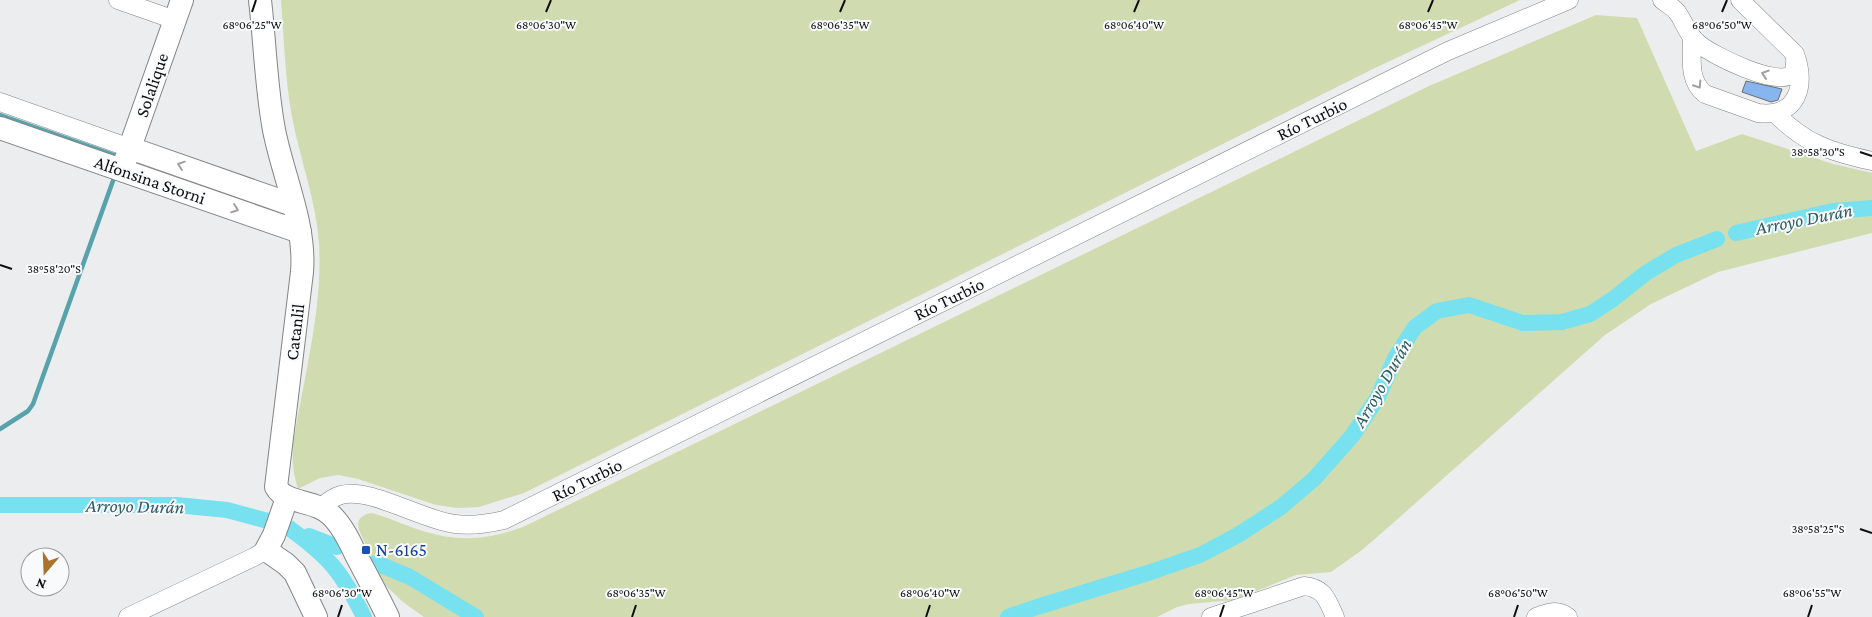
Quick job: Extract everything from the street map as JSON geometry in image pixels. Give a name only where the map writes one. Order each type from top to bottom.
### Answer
[{"type":"street","points":[[118,0],[178,10]]},
{"type":"street","name":"Catanlil","points":[[260,0],[272,116],[300,232],[303,252],[276,482],[278,492],[287,498]]},
{"type":"street","name":"Río Turbio","points":[[322,507],[328,501],[342,495],[360,494],[422,516],[454,524],[486,524],[504,520],[1448,51],[1569,0]]},
{"type":"street","points":[[1662,0],[1676,12],[1692,38],[1709,52],[1723,59],[1780,78],[1791,74],[1794,70],[1795,54]]},
{"type":"street","points":[[1692,38],[1693,78],[1699,89],[1713,98],[1758,113],[1775,113],[1791,105],[1800,87],[1801,77],[1795,54],[1740,0]]},
{"type":"street","name":"Solalique","points":[[122,170],[178,10]]},
{"type":"street","name":"Alfonsina Storni","points":[[0,102],[293,205]]},
{"type":"street","points":[[1775,113],[1803,138],[1820,147],[1872,161]]},
{"type":"street","name":"Alfonsina Storni","points":[[0,128],[300,232]]},
{"type":"street","points":[[128,617],[266,550],[274,535],[287,498],[322,507],[332,516],[348,538],[388,617]]},
{"type":"street","points":[[266,550],[286,564],[294,574],[316,617]]},
{"type":"street","points":[[1211,617],[1304,586],[1315,588],[1323,594],[1335,617]]},
{"type":"street","points":[[1536,617],[1548,612],[1564,615]]},
{"type":"green space","points":[[281,0],[1520,0],[1375,68],[524,493],[479,507],[458,508],[436,505],[358,479],[338,475],[320,478],[298,489],[293,467],[293,445],[315,319],[318,294],[319,243],[315,211],[295,133],[290,103]]},
{"type":"green space","points":[[1596,15],[1637,18],[1696,151],[1742,134],[1833,164],[1872,173],[1872,233],[1718,272],[1651,304],[1605,335],[1362,550],[1331,572],[1296,575],[1234,600],[1189,604],[1177,607],[1157,617],[424,617],[403,602],[383,583],[359,530],[358,523],[360,518],[371,513],[426,532],[454,538],[480,538],[523,527],[1429,86]]},
{"type":"building","points":[[1746,81],[1782,89],[1778,100],[1771,102],[1742,92]]},
{"type":"waterway","points":[[0,115],[114,155]]},
{"type":"waterway","points":[[0,429],[28,411],[33,404],[114,178]]},
{"type":"waterway","name":"Arroyo Durán","points":[[1736,233],[1833,211],[1872,208]]},
{"type":"waterway","name":"Arroyo Durán","points":[[1008,617],[1200,555],[1238,535],[1281,507],[1314,479],[1352,436],[1378,397],[1395,358],[1415,327],[1437,311],[1469,305],[1523,323],[1562,322],[1590,314],[1646,273],[1676,255],[1717,239]]},
{"type":"waterway","name":"Arroyo Durán","points":[[0,505],[177,505],[227,510],[268,521]]},
{"type":"waterway","points":[[289,528],[325,557],[333,566],[349,588],[364,617]]},
{"type":"waterway","name":"Arroyo Durán","points":[[309,536],[337,547]]},
{"type":"waterway","name":"Arroyo Durán","points":[[376,563],[410,577],[476,617]]},
{"type":"place","name":"N-6165","points":[[366,550]]}]
